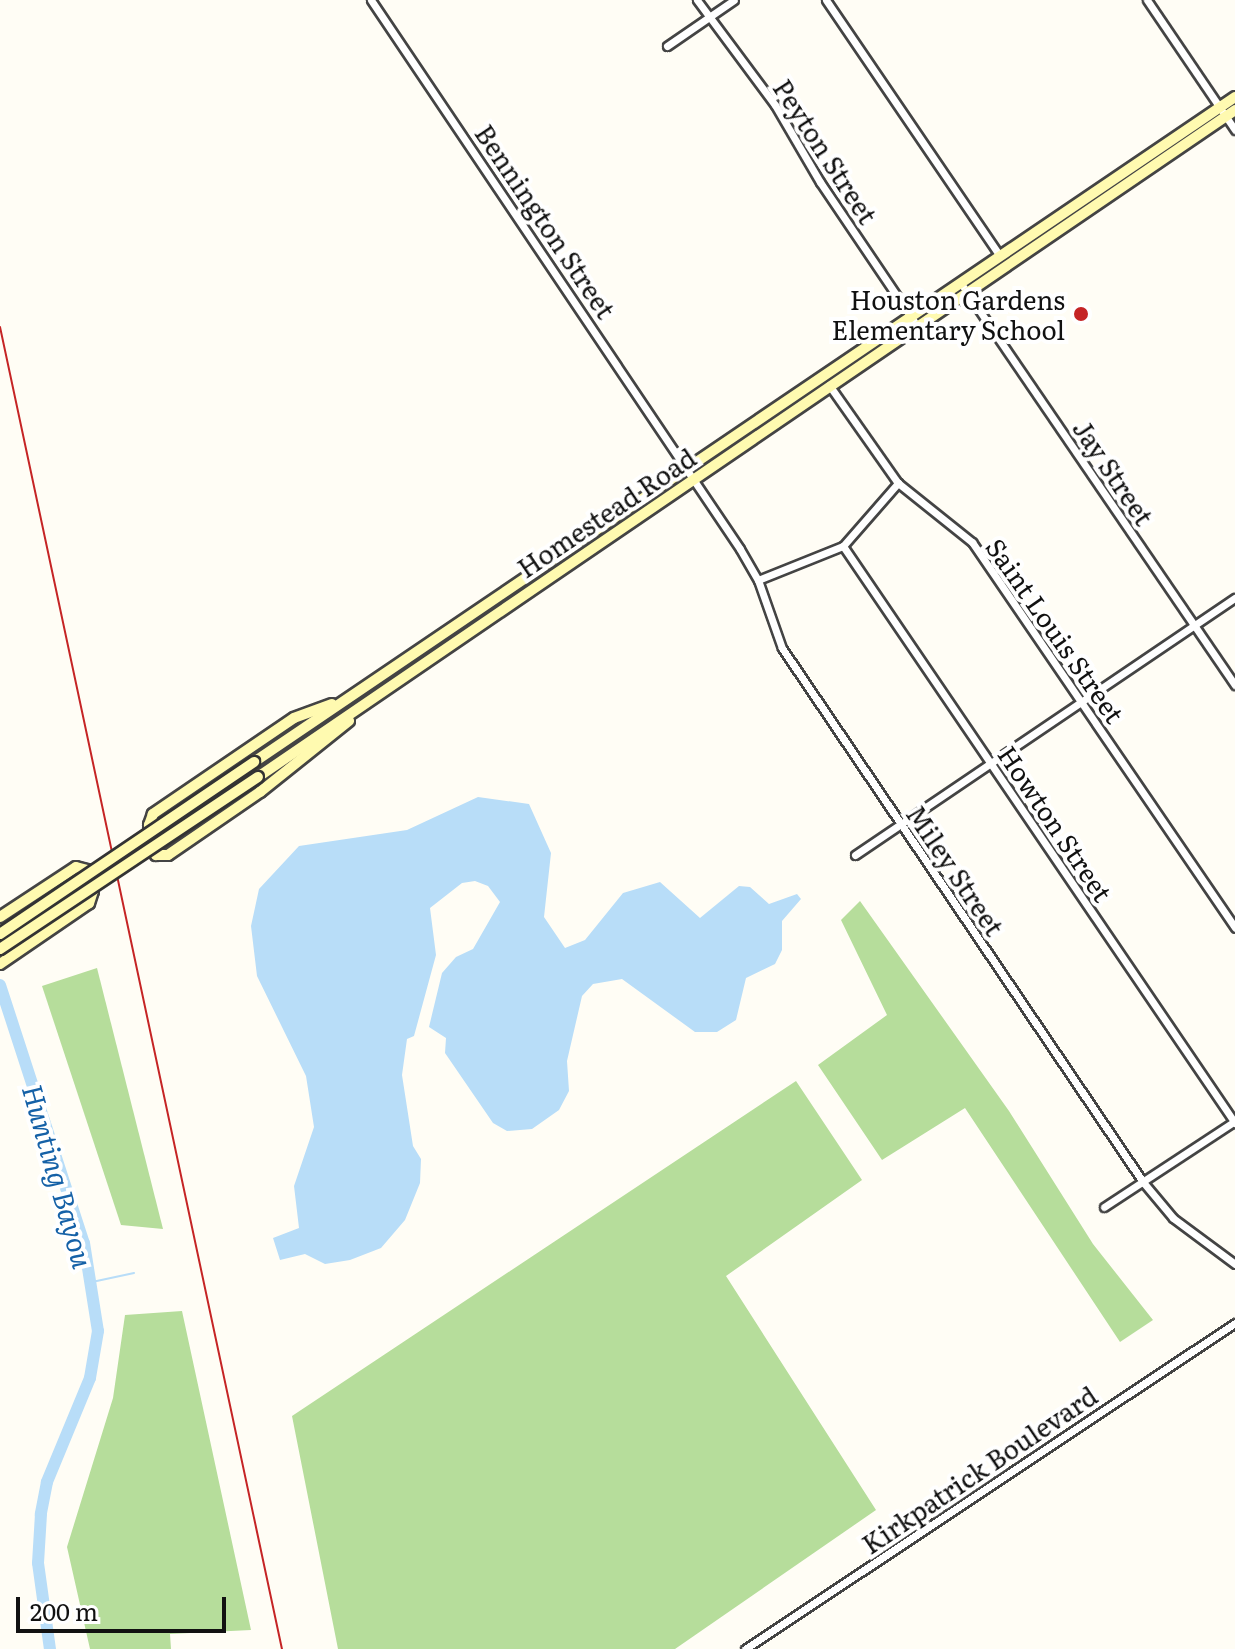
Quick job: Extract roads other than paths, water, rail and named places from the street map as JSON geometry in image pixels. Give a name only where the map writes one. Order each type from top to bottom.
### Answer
[{"type":"main road","name":"Homestead Road","points":[[0,949],[359,710],[831,387],[1227,111],[1235,97]]},
{"type":"main road","name":"Homestead Road","points":[[0,934],[999,255],[1227,111]]},
{"type":"main road","points":[[343,701],[302,713],[153,814],[149,825],[156,855],[168,855],[260,792],[329,742],[359,710]]},
{"type":"main road","points":[[0,917],[76,867],[87,870],[93,891],[89,903],[0,964]]},
{"type":"street","name":"Bennington Street","points":[[371,0],[687,466]]},
{"type":"street","name":"Peyton Street","points":[[697,0],[775,105],[820,182],[917,326]]},
{"type":"street","points":[[667,46],[734,0]]},
{"type":"street","points":[[826,0],[999,255]]},
{"type":"street","points":[[1147,0],[1227,111],[1235,130]]},
{"type":"street","name":"Jay Street","points":[[960,282],[1235,685]]},
{"type":"street","name":"Saint Louis Street","points":[[822,374],[898,483],[972,542],[1235,928]]},
{"type":"street","name":"Miley Street","points":[[687,466],[758,580],[782,648],[1143,1182],[1173,1218],[1235,1264]]},
{"type":"street","points":[[758,580],[843,546],[898,483]]},
{"type":"street","name":"Howton Street","points":[[843,546],[1235,1122]]},
{"type":"street","points":[[855,855],[1235,598]]},
{"type":"street","points":[[1104,1207],[1235,1122]]},
{"type":"street","name":"Kirkpatrick Boulevard","points":[[745,1649],[1235,1323]]},
{"type":"water","points":[[478,797],[529,804],[551,853],[544,917],[565,948],[585,940],[623,893],[660,882],[700,918],[739,886],[750,887],[769,904],[797,894],[801,899],[782,921],[782,950],[775,964],[746,978],[736,1020],[717,1032],[695,1032],[622,979],[593,984],[582,996],[567,1061],[569,1091],[559,1110],[532,1129],[507,1131],[493,1123],[445,1053],[446,1038],[429,1027],[442,973],[456,957],[473,949],[500,902],[488,886],[475,881],[462,883],[430,908],[436,955],[414,1036],[407,1039],[402,1075],[413,1146],[421,1159],[420,1183],[405,1220],[381,1248],[350,1260],[325,1264],[305,1254],[280,1260],[273,1238],[299,1228],[294,1186],[314,1127],[306,1076],[257,976],[251,926],[259,889],[299,846],[407,830]]},
{"type":"waterway","name":"Hunting Bayou","points":[[0,985],[84,1243],[98,1331],[90,1378],[47,1482],[41,1514],[38,1563],[50,1649]]},
{"type":"waterway","points":[[92,1282],[134,1273]]},
{"type":"railway","points":[[0,327],[282,1649]]},
{"type":"place","name":"Houston Gardens Elementary School","points":[[1081,314]]}]
